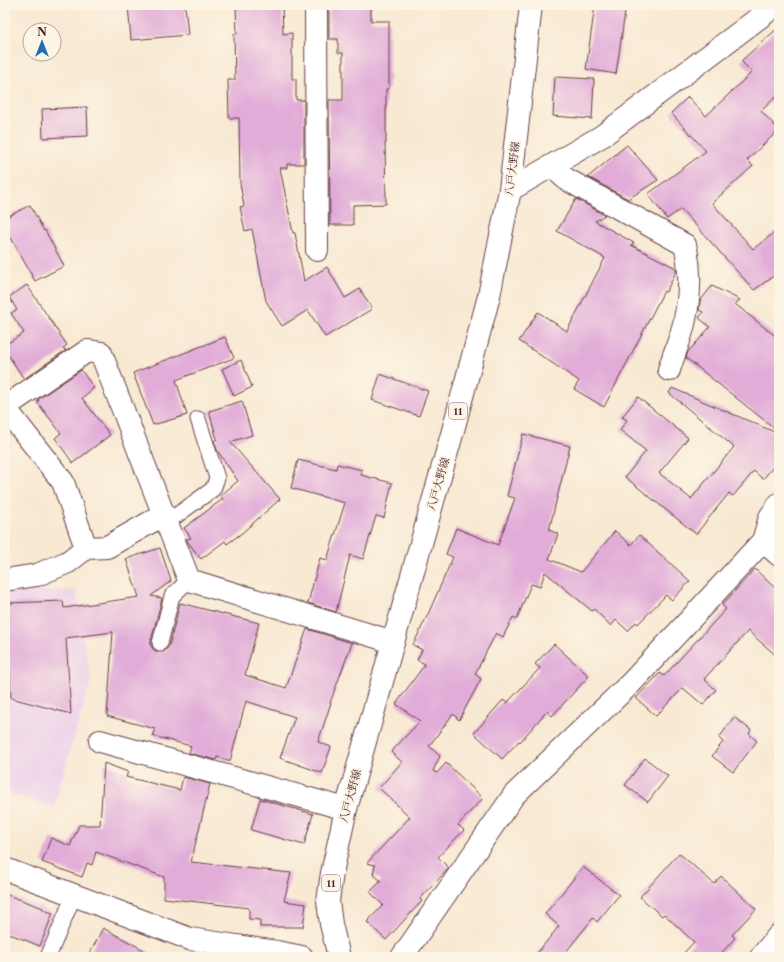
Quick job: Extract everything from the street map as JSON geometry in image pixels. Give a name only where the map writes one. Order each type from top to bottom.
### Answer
[{"type":"street","points":[[316,5],[317,250]]},
{"type":"street","name":"八戸大野線","points":[[339,957],[331,924],[328,901],[332,873],[346,809],[450,442],[489,296],[510,190],[531,5]]},
{"type":"street","points":[[510,190],[602,136],[776,5]]},
{"type":"street","points":[[552,166],[566,179],[685,245],[688,256],[689,294],[685,320],[669,370]]},
{"type":"street","points":[[86,548],[63,482],[5,407],[87,351],[101,353],[164,519],[189,580],[393,642]]},
{"type":"street","points":[[402,957],[514,795],[632,682],[763,541],[770,517],[779,504]]},
{"type":"street","points":[[5,580],[37,575],[68,562],[86,548],[107,547],[164,519]]},
{"type":"street","points":[[763,541],[779,555]]},
{"type":"street","points":[[100,741],[346,809]]},
{"type":"street","points":[[5,869],[190,939],[302,957]]},
{"type":"street","points":[[761,957],[779,935]]},
{"type":"street","points":[[333,957],[339,957]]},
{"type":"lane","points":[[164,519],[213,489],[217,478],[198,419]]},
{"type":"lane","points":[[160,643],[172,596],[189,580]]},
{"type":"lane","points":[[48,957],[74,895]]},
{"type":"shaded area","points":[[76,590],[91,680],[54,807],[5,792],[5,592]]},
{"type":"building","points":[[128,5],[185,5],[188,35],[131,40]]},
{"type":"building","points":[[236,5],[282,5],[283,34],[292,33],[292,79],[296,79],[296,100],[304,100],[304,164],[287,164],[287,168],[280,168],[304,281],[327,267],[345,298],[360,289],[372,309],[325,337],[308,310],[282,326],[266,301],[252,229],[245,231],[240,207],[244,206],[240,183],[239,118],[229,118],[228,80],[235,80],[234,34],[237,34]]},
{"type":"building","points":[[329,5],[371,5],[371,21],[389,21],[389,89],[386,89],[385,143],[386,204],[353,205],[353,225],[330,225],[329,100],[343,100],[343,53],[338,53],[338,39],[329,39]]},
{"type":"building","points":[[595,5],[626,5],[616,74],[586,69]]},
{"type":"building","points":[[779,27],[779,94],[761,111],[779,130],[747,160],[753,166],[712,203],[753,249],[779,229],[779,272],[754,290],[681,209],[667,219],[648,194],[706,151],[671,113],[688,97],[706,116],[752,72],[741,61]]},
{"type":"building","points":[[555,77],[594,79],[592,119],[553,116]]},
{"type":"building","points":[[87,107],[88,136],[43,138],[42,109]]},
{"type":"building","points":[[627,145],[658,180],[628,199],[588,177]]},
{"type":"building","points":[[576,199],[605,215],[595,221],[634,243],[631,245],[676,268],[676,272],[666,292],[664,291],[604,407],[574,389],[579,381],[519,341],[538,312],[567,331],[605,258],[557,231]]},
{"type":"building","points":[[30,205],[64,266],[35,281],[5,227],[5,218]]},
{"type":"building","points":[[27,285],[67,345],[63,348],[66,350],[24,379],[5,350],[5,345],[24,333],[11,313],[17,310],[9,297]]},
{"type":"building","points":[[712,286],[740,300],[735,304],[779,339],[779,432],[686,358],[688,352],[710,327],[699,318],[703,312],[699,310],[700,301]]},
{"type":"building","points":[[225,337],[234,358],[176,380],[187,415],[153,425],[133,373]]},
{"type":"building","points":[[241,360],[252,387],[234,396],[222,369]]},
{"type":"building","points":[[81,370],[94,388],[82,398],[110,435],[73,463],[55,438],[61,433],[37,402],[39,401],[38,399]]},
{"type":"building","points":[[380,374],[428,391],[419,416],[372,400]]},
{"type":"building","points":[[672,388],[779,434],[779,460],[763,479],[754,471],[733,496],[729,493],[696,534],[625,477],[646,451],[620,430],[627,420],[622,417],[638,397],[688,438],[659,473],[691,499],[734,447],[669,393]]},
{"type":"building","points":[[242,401],[252,435],[230,442],[280,499],[242,533],[227,544],[225,541],[201,559],[187,541],[187,539],[191,538],[184,528],[223,499],[220,496],[238,481],[217,450],[214,441],[217,439],[209,411]]},
{"type":"building","points":[[523,434],[570,446],[549,530],[558,534],[549,559],[581,572],[615,531],[631,545],[639,535],[690,581],[672,600],[666,595],[638,624],[636,622],[628,631],[616,620],[611,626],[594,609],[592,611],[545,572],[540,587],[531,584],[517,619],[513,617],[503,637],[496,633],[475,674],[481,679],[459,720],[453,714],[429,746],[440,756],[433,771],[437,773],[446,763],[483,798],[458,825],[464,830],[438,857],[449,868],[420,899],[422,901],[386,940],[367,922],[383,905],[370,892],[381,881],[373,874],[375,865],[367,863],[410,817],[379,788],[402,762],[391,752],[420,721],[396,704],[425,664],[417,660],[422,650],[413,645],[453,557],[446,554],[456,528],[498,545],[515,498],[507,496]]},
{"type":"building","points":[[298,460],[336,469],[337,464],[362,470],[361,475],[392,483],[384,518],[376,516],[363,559],[350,555],[336,612],[308,603],[320,558],[327,560],[345,503],[291,488]]},
{"type":"building","points":[[160,548],[171,581],[151,596],[162,598],[151,641],[151,646],[157,652],[163,652],[169,646],[180,603],[259,623],[245,675],[286,688],[307,629],[352,643],[330,703],[318,742],[331,747],[322,773],[280,758],[295,717],[246,701],[230,761],[217,757],[216,760],[189,753],[191,746],[153,736],[155,729],[107,716],[113,632],[66,638],[71,714],[11,698],[7,603],[63,601],[64,608],[139,597],[126,559]]},
{"type":"building","points":[[755,569],[779,592],[779,658],[748,631],[704,679],[716,690],[703,705],[683,688],[656,716],[636,698],[660,673],[664,676],[726,609],[722,605]]},
{"type":"building","points":[[554,644],[589,676],[552,716],[547,711],[520,742],[519,741],[502,759],[474,733],[503,700],[507,703],[540,668],[535,664]]},
{"type":"building","points":[[734,717],[751,730],[749,734],[757,741],[733,772],[712,756],[723,742],[719,738]]},
{"type":"building","points":[[645,758],[668,776],[648,802],[625,785]]},
{"type":"building","points":[[104,763],[128,772],[126,777],[180,790],[183,777],[210,784],[191,862],[291,873],[284,901],[306,904],[303,927],[260,927],[260,920],[249,919],[249,908],[164,898],[164,877],[96,852],[92,865],[87,863],[82,877],[42,862],[51,838],[70,846],[79,825],[100,825]]},
{"type":"building","points":[[260,799],[313,814],[304,845],[251,830]]},
{"type":"building","points":[[679,853],[714,884],[721,876],[756,909],[732,935],[735,938],[718,957],[680,957],[694,942],[664,914],[662,916],[640,897]]},
{"type":"building","points":[[583,867],[619,895],[597,922],[593,918],[562,957],[534,957],[559,926],[545,914]]},
{"type":"building","points":[[5,894],[53,913],[40,946],[5,932]]},
{"type":"building","points":[[103,928],[157,957],[88,957]]}]
